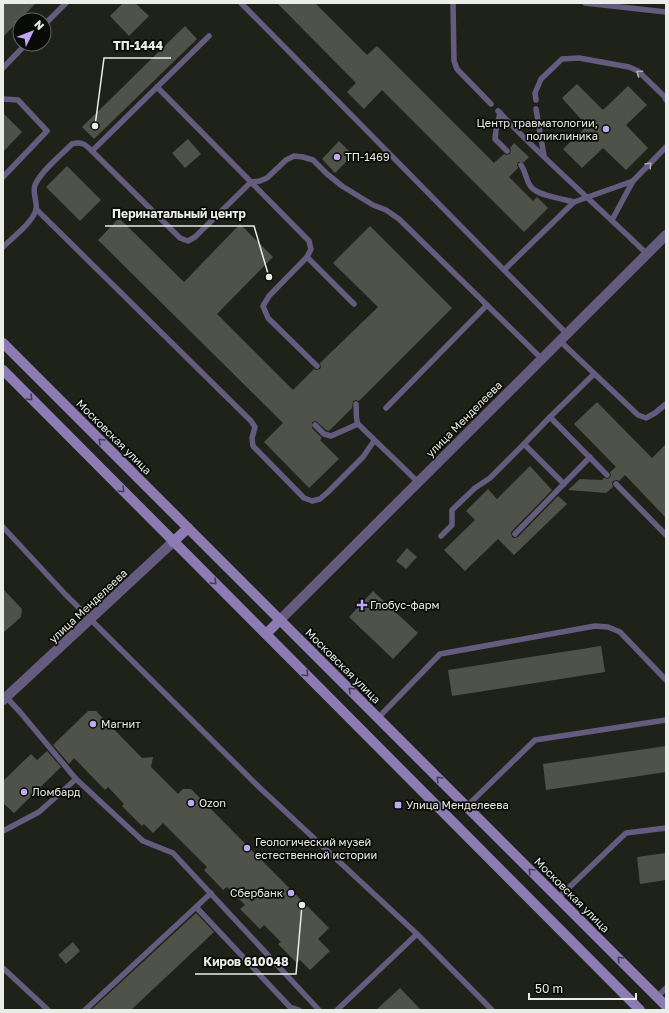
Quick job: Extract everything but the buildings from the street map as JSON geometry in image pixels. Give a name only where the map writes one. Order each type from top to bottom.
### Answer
[{"type":"main road","name":"Московская улица","points":[[3,343],[666,1006]]},
{"type":"main road","points":[[3,370],[640,1010]]},
{"type":"main road","name":"улица Менделеева","points":[[173,542],[188,528]]},
{"type":"main road","points":[[266,634],[280,620]]},
{"type":"street","name":"улица Менделеева","points":[[280,620],[666,235]]},
{"type":"street","name":"улица Менделеева","points":[[4,699],[91,620],[173,542]]},
{"type":"lane","points":[[52,18],[66,3]]},
{"type":"lane","points":[[241,3],[504,270],[564,337],[594,374],[638,415],[646,418],[666,404]]},
{"type":"lane","points":[[453,3],[454,61],[457,69],[491,104]]},
{"type":"lane","points":[[585,3],[666,12]]},
{"type":"lane","points":[[92,152],[209,36]]},
{"type":"lane","points":[[3,68],[18,52]]},
{"type":"lane","points":[[536,100],[535,93],[541,79],[562,59],[579,58],[629,67],[638,71],[664,96],[666,100]]},
{"type":"lane","points":[[157,87],[309,241],[311,249],[307,256],[269,296],[263,306],[268,318],[317,366]]},
{"type":"lane","points":[[3,99],[18,100],[47,131],[3,178]]},
{"type":"lane","points":[[536,109],[544,157]]},
{"type":"lane","points":[[506,151],[495,139],[499,112],[560,174],[612,220],[647,254]]},
{"type":"lane","points":[[3,247],[31,220],[36,209],[34,196],[35,186],[43,173],[72,144],[78,142],[85,144],[180,238],[188,241],[195,237],[251,182],[260,181],[266,178],[286,160],[294,156],[303,157],[313,160],[342,186],[373,205],[386,210],[399,219],[542,359]]},
{"type":"lane","points":[[612,220],[633,181],[666,147]]},
{"type":"lane","points":[[521,165],[531,188],[540,193],[574,202]]},
{"type":"lane","points":[[504,270],[574,202],[633,181]]},
{"type":"lane","points":[[36,209],[251,421],[255,427],[252,438],[253,446],[304,498],[312,501],[320,499],[363,457],[374,441]]},
{"type":"lane","points":[[307,256],[354,304]]},
{"type":"lane","points":[[386,408],[487,306]]},
{"type":"lane","points":[[440,536],[452,525],[452,510],[475,488],[490,478],[594,374]]},
{"type":"lane","points":[[356,404],[356,419],[358,424],[418,482]]},
{"type":"lane","points":[[550,417],[607,475]]},
{"type":"lane","points":[[315,425],[324,434],[331,436],[358,424]]},
{"type":"lane","points":[[524,444],[564,484]]},
{"type":"lane","points":[[515,534],[590,457]]},
{"type":"lane","points":[[616,484],[666,535]]},
{"type":"lane","points":[[3,527],[64,594],[260,788],[417,934],[492,1010]]},
{"type":"lane","points":[[378,718],[440,654],[594,626],[608,627],[620,632],[666,680]]},
{"type":"lane","points":[[4,699],[20,712],[76,779],[143,841],[173,853],[319,1010]]},
{"type":"lane","points":[[466,806],[535,740],[666,720]]},
{"type":"lane","points":[[3,831],[39,812],[76,779]]},
{"type":"lane","points":[[558,898],[626,833],[666,828]]},
{"type":"lane","points":[[85,1010],[211,893]]},
{"type":"lane","points":[[196,907],[290,1008],[299,1010]]},
{"type":"lane","points":[[337,1010],[417,934]]},
{"type":"lane","points":[[3,968],[48,1010]]},
{"type":"lane","points":[[657,997],[666,988]]},
{"type":"place","name":"ТП-1444","points":[[95,126]]},
{"type":"place","name":"Центр травматологии, поликлиника","points":[[606,129]]},
{"type":"place","name":"ТП-1469","points":[[337,157]]},
{"type":"place","name":"Перинатальный центр","points":[[269,277]]},
{"type":"place","name":"Глобус-фарм","points":[[362,605]]},
{"type":"place","name":"Магнит","points":[[93,724]]},
{"type":"place","name":"Ломбард","points":[[24,792]]},
{"type":"place","name":"Ozon","points":[[191,803]]},
{"type":"place","name":"Улица Менделеева","points":[[398,805]]},
{"type":"place","name":"Геологический музей естественной истории","points":[[247,848]]},
{"type":"place","name":"Сбербанк","points":[[291,893]]},
{"type":"place","name":"Киров 610048","points":[[302,905]]}]
